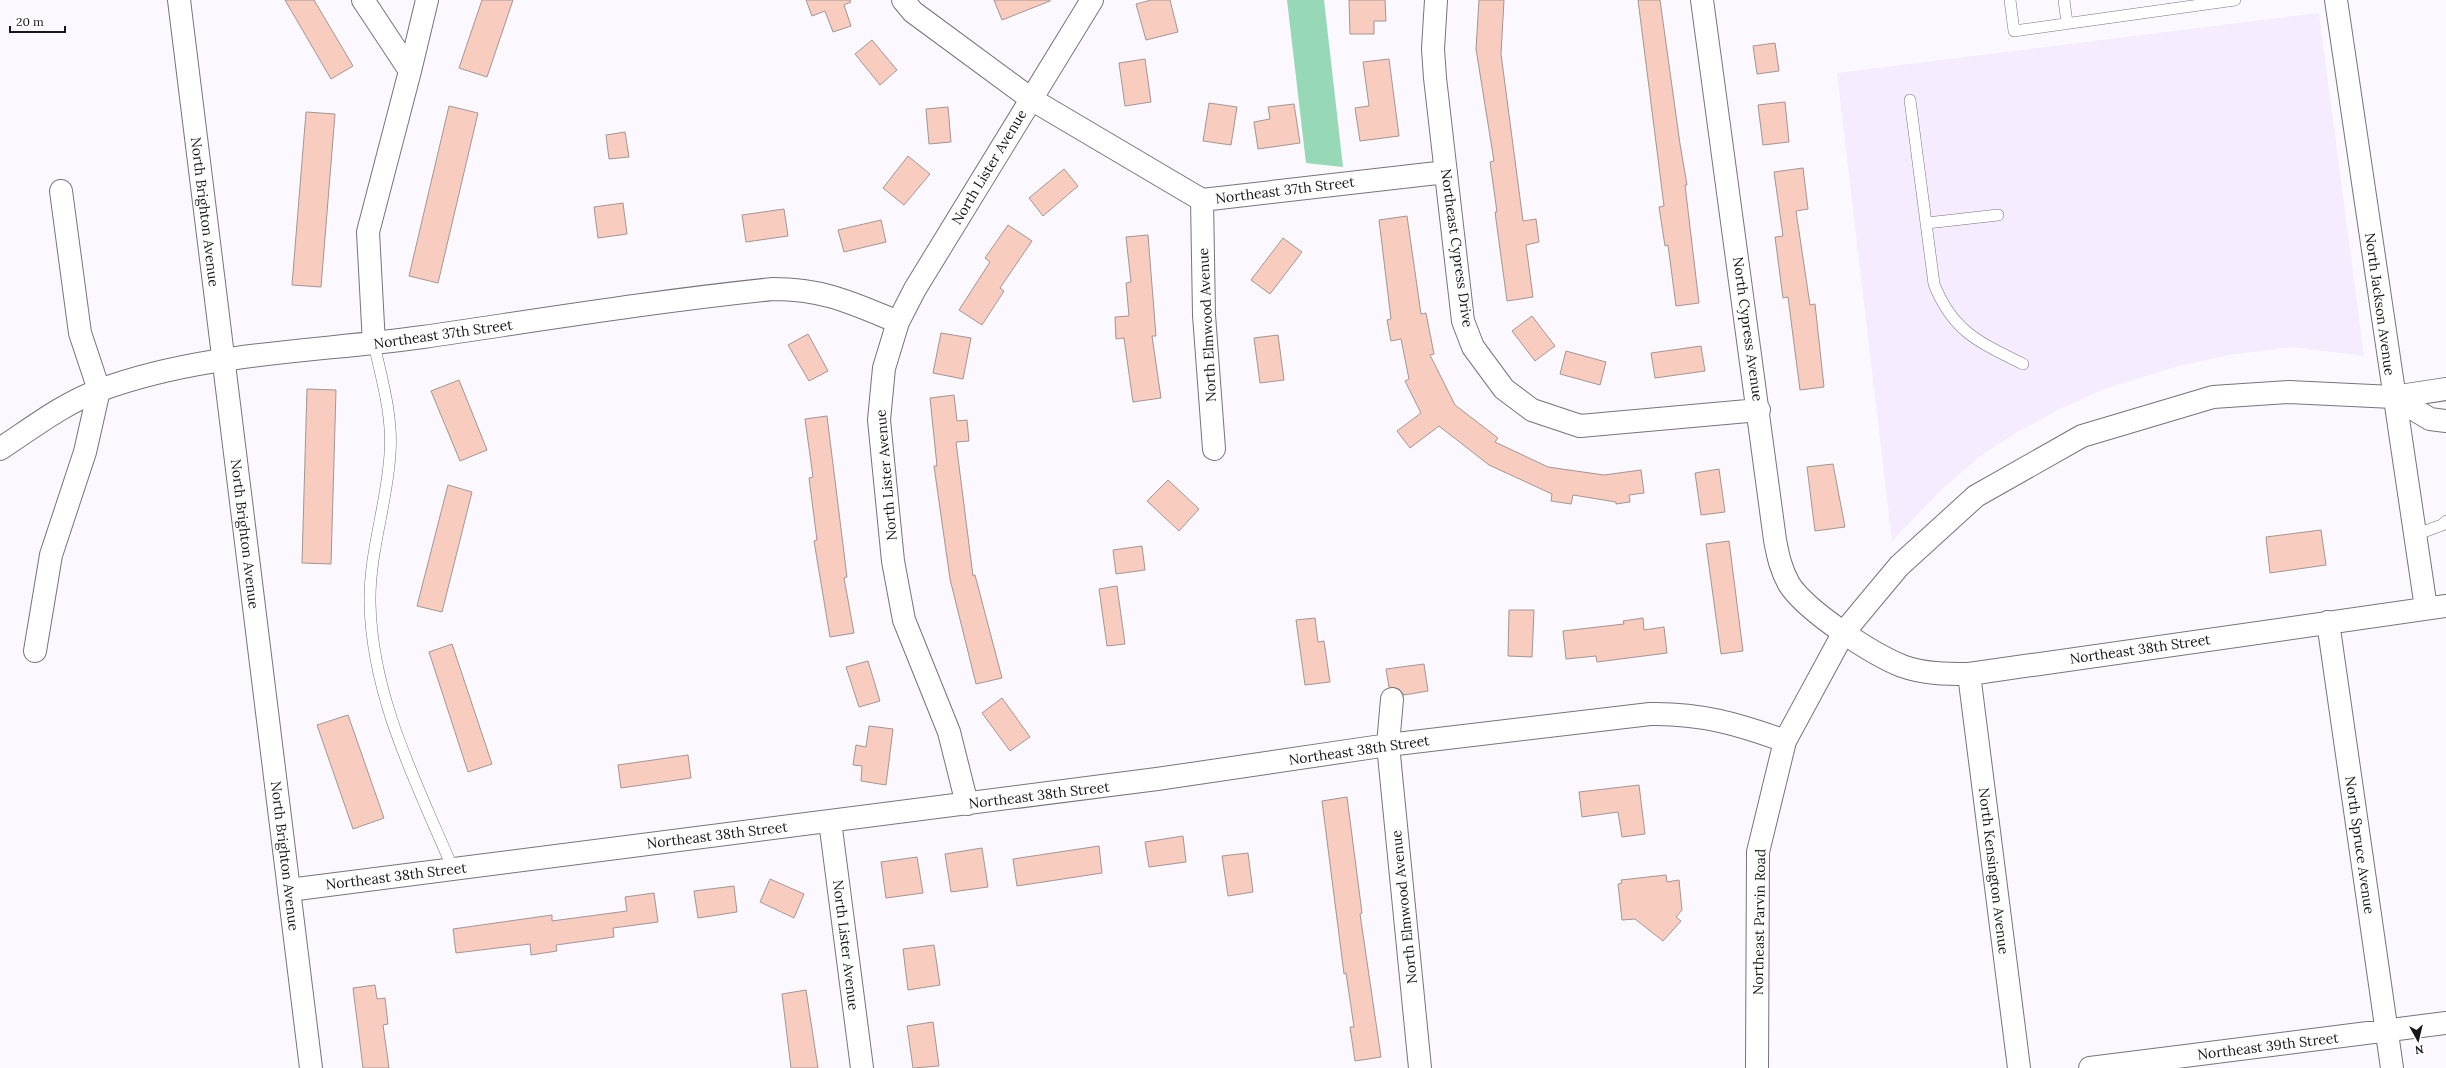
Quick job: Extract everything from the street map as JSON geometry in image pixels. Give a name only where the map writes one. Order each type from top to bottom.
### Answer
[{"type":"street","name":"North Brighton Avenue","points":[[179,0],[311,1068]]},
{"type":"street","points":[[363,0],[410,71]]},
{"type":"street","points":[[374,344],[368,232],[427,0]]},
{"type":"street","name":"Northeast 37th Street","points":[[903,0],[913,12],[1030,99],[1202,200],[1446,172]]},
{"type":"street","name":"North Lister Avenue","points":[[967,804],[949,732],[904,620],[894,561],[879,420],[884,368],[898,322],[935,253],[958,220],[1030,99],[1092,0]]},
{"type":"street","name":"Northeast Cypress Drive","points":[[1436,0],[1433,49],[1463,321],[1473,347],[1504,390],[1532,410],[1580,426],[1759,410]]},
{"type":"street","name":"North Cypress Avenue","points":[[1702,0],[1781,568],[1790,585],[1804,601],[1844,632]]},
{"type":"street","name":"North Jackson Avenue","points":[[2336,0],[2414,535],[2436,607]]},
{"type":"street","points":[[35,651],[51,555],[84,452],[99,390],[80,333],[61,191]]},
{"type":"street","name":"North Elmwood Avenue","points":[[1202,200],[1204,315],[1214,449]]},
{"type":"street","name":"Northeast 37th Street","points":[[0,449],[72,402],[99,390],[141,377],[223,359],[374,344],[773,288],[802,289],[835,296],[898,322]]},
{"type":"street","name":"Northeast Parvin Road","points":[[1757,1068],[1758,852],[1785,741],[1844,632],[1899,566],[1976,496],[2082,436],[2213,397],[2289,392],[2393,397],[2446,389]]},
{"type":"street","name":"Northeast Parvin Road","points":[[2393,397],[2430,419],[2446,421]]},
{"type":"street","name":"Northeast 38th Street","points":[[1844,632],[1903,666],[1930,673],[1969,674],[2436,607]]},
{"type":"street","name":"North Spruce Avenue","points":[[2328,622],[2392,1068]]},
{"type":"street","name":"North Kensington Avenue","points":[[1969,674],[2019,1068]]},
{"type":"street","name":"North Elmwood Avenue","points":[[1392,699],[1388,746],[1420,1068]]},
{"type":"street","name":"Northeast 38th Street","points":[[289,890],[967,804],[1388,746],[1669,714],[1709,717],[1738,724],[1785,741]]},
{"type":"street","name":"North Lister Avenue","points":[[830,821],[862,1068]]},
{"type":"street","name":"Northeast 39th Street","points":[[2090,1068],[2446,1023]]},
{"type":"lane","points":[[2010,0],[2014,31],[2235,0]]},
{"type":"lane","points":[[2064,0],[2067,23]]},
{"type":"lane","points":[[1910,100],[1934,284],[1940,301],[1960,328],[1980,343],[2023,364]]},
{"type":"lane","points":[[1927,223],[1998,215]]},
{"type":"lane","points":[[374,344],[389,412],[390,454],[378,539],[370,572],[373,636],[380,678],[397,737],[453,869]]},
{"type":"lane","points":[[2414,535],[2442,525],[2446,521]]},
{"type":"shaded area","points":[[2319,13],[2364,356],[2292,347],[2230,355],[2175,367],[2107,388],[2062,408],[2019,431],[1979,457],[1942,489],[1892,541],[1837,73]]},
{"type":"green space","points":[[1287,0],[1324,0],[1343,167],[1306,163]]},
{"type":"building","points":[[285,0],[314,0],[353,66],[331,79]]},
{"type":"building","points":[[482,0],[513,0],[487,77],[459,68]]},
{"type":"building","points":[[806,0],[850,0],[851,2],[844,5],[851,26],[833,32],[825,11],[812,16]]},
{"type":"building","points":[[994,0],[1050,0],[1050,1],[1002,20]]},
{"type":"building","points":[[1151,0],[1170,0],[1178,32],[1146,40],[1136,4]]},
{"type":"building","points":[[1349,0],[1385,0],[1386,21],[1374,21],[1374,34],[1350,34]]},
{"type":"building","points":[[1479,0],[1504,0],[1501,54],[1523,221],[1536,219],[1539,242],[1526,245],[1533,297],[1507,301],[1490,162],[1494,161],[1476,49]]},
{"type":"building","points":[[1638,0],[1660,0],[1687,185],[1685,185],[1699,303],[1676,306],[1668,245],[1665,246],[1659,207],[1664,206]]},
{"type":"building","points":[[872,40],[897,70],[880,85],[855,54]]},
{"type":"building","points":[[1775,43],[1779,71],[1757,74],[1753,46]]},
{"type":"building","points":[[1145,59],[1151,102],[1125,106],[1119,63]]},
{"type":"building","points":[[1389,59],[1399,136],[1360,141],[1355,108],[1369,106],[1363,62]]},
{"type":"building","points":[[1785,102],[1789,142],[1763,145],[1758,105]]},
{"type":"building","points":[[1209,103],[1237,107],[1231,145],[1203,141]]},
{"type":"building","points":[[1294,104],[1300,143],[1258,149],[1254,122],[1270,119],[1268,107]]},
{"type":"building","points":[[449,106],[478,113],[438,283],[409,276]]},
{"type":"building","points":[[948,107],[951,142],[929,144],[926,109]]},
{"type":"building","points":[[306,112],[335,114],[321,287],[292,285]]},
{"type":"building","points":[[625,132],[629,157],[609,159],[606,135]]},
{"type":"building","points":[[908,156],[930,174],[904,205],[883,188]]},
{"type":"building","points":[[1803,168],[1808,209],[1796,211],[1810,305],[1815,304],[1824,387],[1800,390],[1788,297],[1783,298],[1775,237],[1783,236],[1774,172]]},
{"type":"building","points":[[1064,169],[1078,186],[1043,216],[1029,198]]},
{"type":"building","points":[[623,203],[627,234],[598,238],[594,207]]},
{"type":"building","points":[[784,209],[788,236],[746,242],[742,215]]},
{"type":"building","points":[[1407,216],[1421,314],[1426,313],[1434,354],[1430,355],[1455,405],[1498,438],[1495,442],[1548,467],[1604,475],[1641,470],[1644,493],[1629,495],[1630,502],[1616,504],[1616,502],[1573,495],[1571,504],[1551,501],[1552,494],[1489,465],[1439,426],[1410,448],[1397,431],[1421,413],[1405,381],[1409,379],[1401,339],[1391,341],[1387,320],[1391,319],[1379,220]]},
{"type":"building","points":[[881,220],[886,242],[844,252],[838,230]]},
{"type":"building","points":[[1008,225],[1032,241],[1000,288],[1004,291],[982,325],[959,310],[990,262],[985,258]]},
{"type":"building","points":[[1148,235],[1156,336],[1152,336],[1161,398],[1133,402],[1124,338],[1116,339],[1115,317],[1129,316],[1126,283],[1131,282],[1126,237]]},
{"type":"building","points":[[1283,238],[1302,252],[1270,294],[1251,280]]},
{"type":"building","points":[[1532,316],[1555,346],[1535,361],[1512,331]]},
{"type":"building","points":[[941,333],[971,338],[963,379],[933,373]]},
{"type":"building","points":[[808,334],[828,371],[809,381],[788,345]]},
{"type":"building","points":[[1278,335],[1284,380],[1260,383],[1254,338]]},
{"type":"building","points":[[1701,346],[1705,371],[1655,378],[1651,353]]},
{"type":"building","points":[[1566,351],[1606,362],[1600,385],[1560,374]]},
{"type":"building","points":[[459,380],[487,450],[460,461],[431,391]]},
{"type":"building","points":[[307,389],[336,390],[331,564],[302,563]]},
{"type":"building","points":[[954,395],[957,421],[967,420],[969,441],[956,442],[973,576],[975,575],[1002,678],[976,684],[950,579],[934,466],[937,466],[930,398]]},
{"type":"building","points":[[827,416],[847,577],[844,578],[854,633],[830,637],[814,541],[817,540],[809,478],[813,477],[805,419]]},
{"type":"building","points":[[1833,464],[1845,527],[1815,531],[1807,467]]},
{"type":"building","points":[[1719,469],[1725,512],[1701,515],[1695,473]]},
{"type":"building","points":[[1168,480],[1199,509],[1179,531],[1147,501]]},
{"type":"building","points":[[448,485],[472,492],[442,612],[417,606]]},
{"type":"building","points":[[2321,530],[2326,565],[2270,573],[2266,537]]},
{"type":"building","points":[[1729,541],[1743,651],[1721,654],[1706,544]]},
{"type":"building","points":[[1142,546],[1145,570],[1116,574],[1113,550]]},
{"type":"building","points":[[1117,586],[1125,644],[1107,646],[1099,589]]},
{"type":"building","points":[[1509,610],[1534,610],[1532,657],[1508,656]]},
{"type":"building","points":[[1315,618],[1318,642],[1324,641],[1330,682],[1305,685],[1296,620]]},
{"type":"building","points":[[1643,618],[1644,630],[1664,627],[1667,653],[1597,662],[1596,656],[1566,659],[1563,631],[1624,624],[1623,621]]},
{"type":"building","points":[[452,644],[492,764],[468,772],[429,652]]},
{"type":"building","points":[[868,661],[880,701],[859,707],[846,667]]},
{"type":"building","points":[[1424,664],[1428,691],[1404,695],[1399,689],[1389,687],[1386,669]]},
{"type":"building","points":[[1002,698],[1030,737],[1010,751],[982,713]]},
{"type":"building","points":[[348,715],[384,818],[353,829],[317,725]]},
{"type":"building","points":[[869,726],[893,729],[886,785],[861,781],[862,766],[853,765],[856,745],[866,747]]},
{"type":"building","points":[[688,755],[691,778],[621,788],[618,765]]},
{"type":"building","points":[[1639,785],[1645,834],[1622,837],[1618,812],[1582,817],[1579,792]]},
{"type":"building","points":[[1347,797],[1362,913],[1360,914],[1381,1057],[1355,1061],[1350,1027],[1354,1027],[1346,973],[1344,974],[1322,801]]},
{"type":"building","points":[[1183,836],[1186,862],[1149,867],[1145,842]]},
{"type":"building","points":[[1099,846],[1102,873],[1017,886],[1013,859]]},
{"type":"building","points":[[982,848],[988,887],[951,892],[945,854]]},
{"type":"building","points":[[1248,853],[1253,892],[1228,896],[1222,856]]},
{"type":"building","points":[[917,857],[923,893],[886,898],[881,862]]},
{"type":"building","points":[[1666,875],[1667,882],[1679,880],[1682,910],[1676,917],[1681,921],[1663,941],[1635,919],[1622,920],[1618,884],[1622,883],[1621,880]]},
{"type":"building","points":[[770,879],[804,894],[794,918],[760,902]]},
{"type":"building","points":[[734,886],[737,912],[698,918],[694,891]]},
{"type":"building","points":[[654,893],[658,922],[613,928],[614,937],[556,945],[557,951],[531,955],[530,944],[456,953],[453,929],[552,915],[552,921],[627,911],[625,897]]},
{"type":"building","points":[[934,945],[940,985],[908,990],[903,949]]},
{"type":"building","points":[[375,985],[377,999],[385,998],[388,1024],[383,1025],[389,1068],[363,1068],[353,988]]},
{"type":"building","points":[[806,990],[818,1068],[791,1068],[782,994]]},
{"type":"building","points":[[933,1022],[939,1066],[913,1068],[907,1026]]}]
